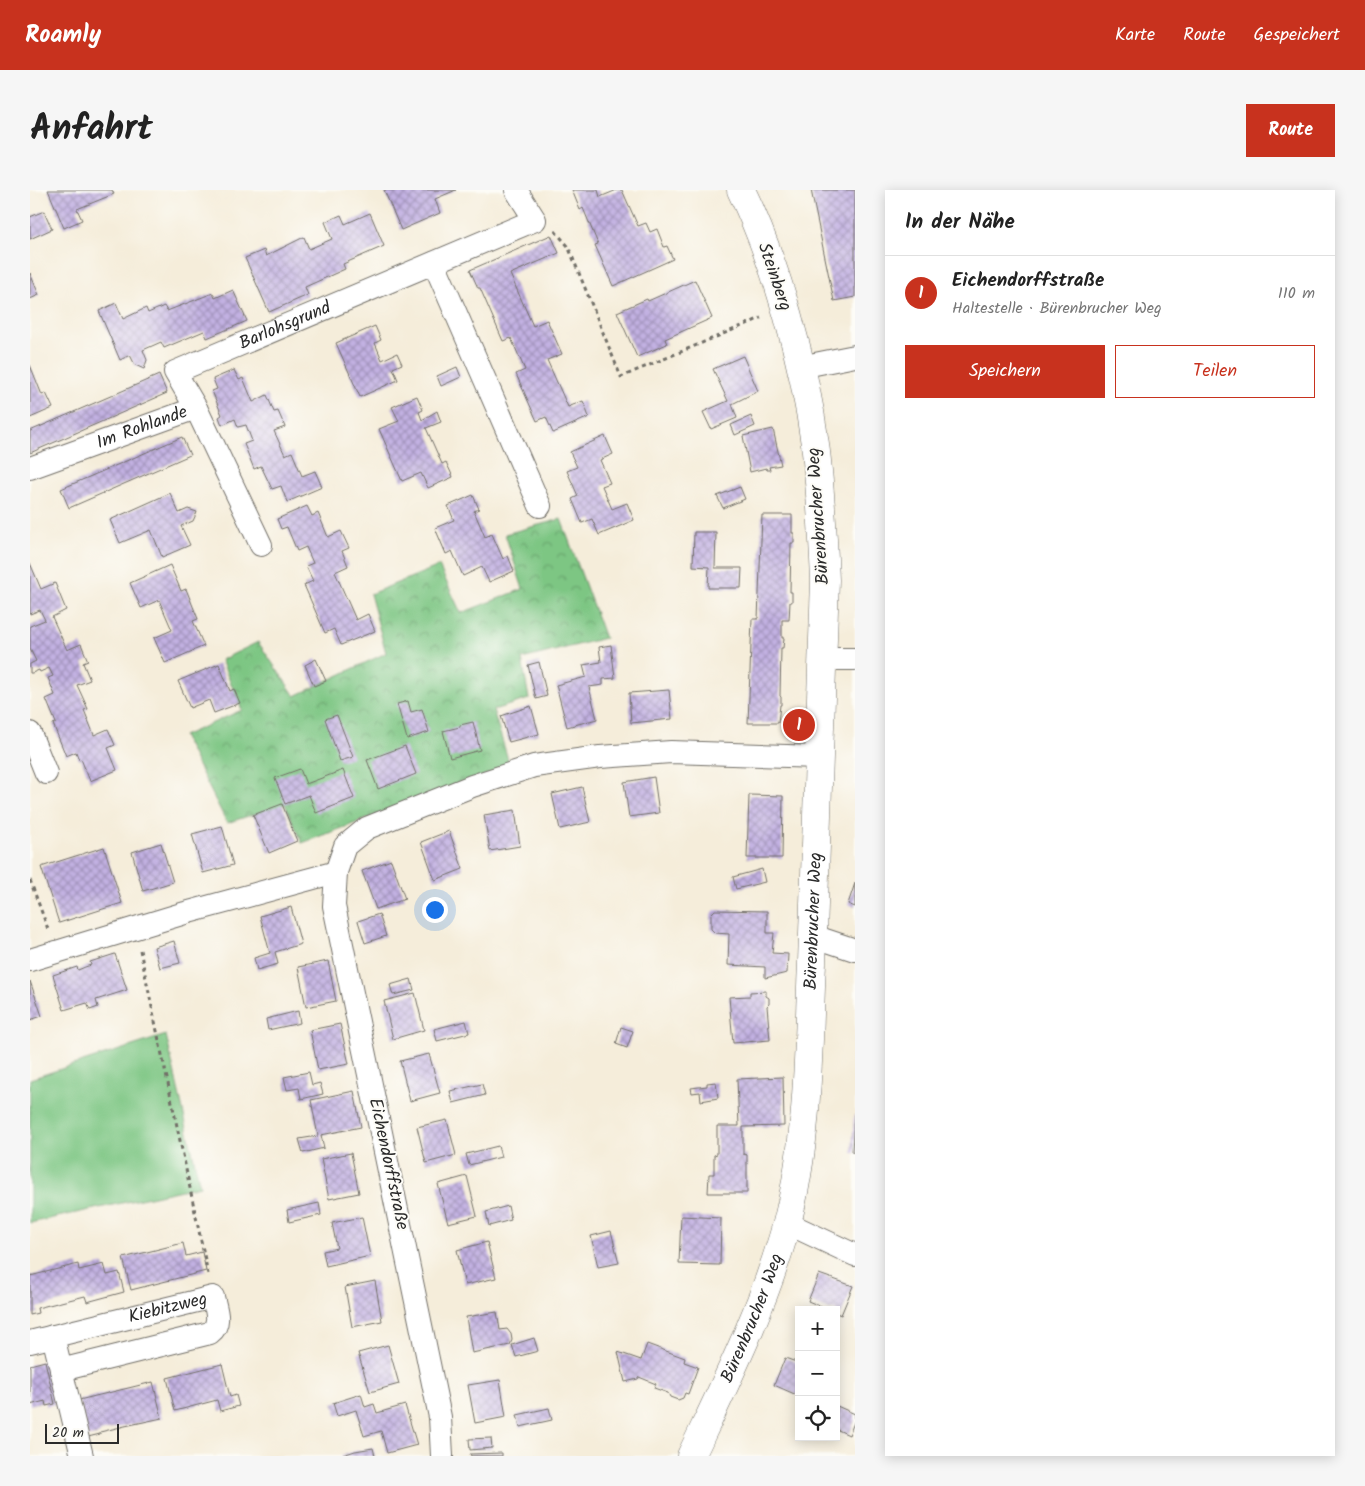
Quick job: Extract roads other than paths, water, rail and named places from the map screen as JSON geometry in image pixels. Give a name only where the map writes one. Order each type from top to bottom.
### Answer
[{"type":"street","name":"Barlohsgrund","points":[[196,408],[175,372],[535,220],[516,190]]},
{"type":"street","name":"Steinberg","points":[[741,190],[764,245],[785,308],[800,367]]},
{"type":"street","points":[[434,263],[540,506]]},
{"type":"street","points":[[800,367],[855,356]]},
{"type":"street","name":"Bürenbrucher Weg","points":[[691,1456],[727,1381],[764,1295],[787,1223],[803,1136],[809,1055],[825,580],[822,514],[815,443],[800,367]]},
{"type":"street","name":"Im Rohlande","points":[[30,468],[196,408],[261,545]]},
{"type":"street","points":[[822,659],[855,659]]},
{"type":"street","points":[[30,732],[46,773]]},
{"type":"street","name":"Eichendorffstraße","points":[[442,1456],[440,1417],[334,906],[336,872],[346,846],[367,828],[472,786],[534,766],[600,756],[671,752],[818,758]]},
{"type":"street","points":[[30,960],[185,913],[336,872]]},
{"type":"street","points":[[813,936],[855,950]]},
{"type":"street","points":[[787,1223],[855,1255]]},
{"type":"street","name":"Kiebitzweg","points":[[30,1342],[213,1297],[218,1320],[216,1329],[210,1333],[61,1370]]},
{"type":"street","points":[[53,1336],[82,1456]]},
{"type":"place","name":"Eichendorffstraße","points":[[799,725]]}]
